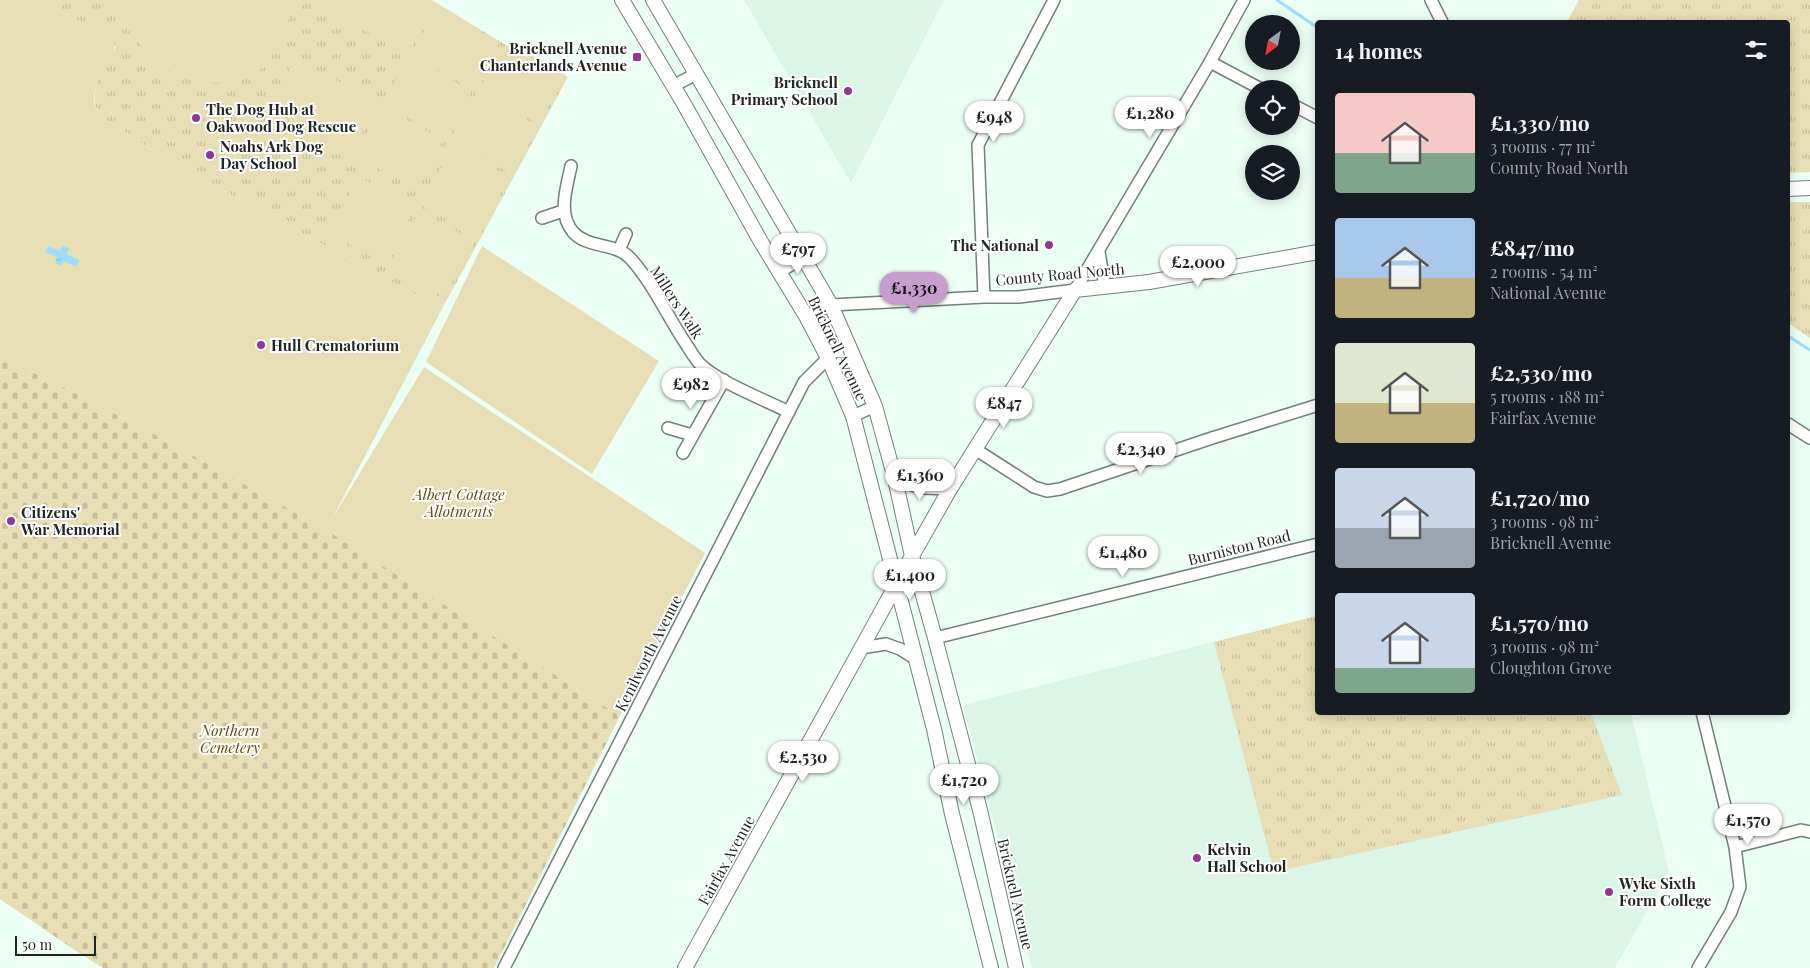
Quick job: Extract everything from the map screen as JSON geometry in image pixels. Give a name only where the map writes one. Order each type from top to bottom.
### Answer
[{"type":"street","name":"Bricknell Avenue","points":[[622,0],[806,316],[828,358],[853,416],[916,658],[991,968]]},
{"type":"street","name":"Bricknell Avenue","points":[[653,0],[831,305],[875,406],[896,480],[912,556],[980,810],[1016,968]]},
{"type":"street","points":[[984,297],[978,146],[1054,0]]},
{"type":"street","points":[[1075,290],[1210,62],[1244,0]]},
{"type":"street","points":[[1432,0],[1441,20]]},
{"type":"street","points":[[1210,62],[1245,81]]},
{"type":"street","points":[[673,86],[696,74]]},
{"type":"street","points":[[1300,109],[1315,116]]},
{"type":"street","points":[[571,166],[563,211],[572,232],[588,243],[619,250],[626,234]]},
{"type":"street","points":[[1790,189],[1810,188]]},
{"type":"street","points":[[542,218],[563,211]]},
{"type":"street","name":"Millers Walk","points":[[619,250],[629,257],[647,281],[673,325],[700,364],[724,380],[789,412]]},
{"type":"street","points":[[1098,252],[1104,287]]},
{"type":"street","name":"County Road North","points":[[806,316],[831,305],[1019,297],[1149,282],[1315,253]]},
{"type":"street","points":[[779,272],[803,258]]},
{"type":"street","name":"Fairfax Avenue","points":[[685,968],[950,489],[1075,290]]},
{"type":"street","name":"Kenilworth Avenue","points":[[504,968],[804,382],[828,358]]},
{"type":"street","points":[[683,453],[724,380]]},
{"type":"street","points":[[853,416],[875,406]]},
{"type":"street","points":[[975,449],[1034,487],[1047,491],[1060,489],[1315,406]]},
{"type":"street","points":[[1790,425],[1810,438]]},
{"type":"street","points":[[668,428],[692,436]]},
{"type":"street","points":[[896,480],[922,488],[950,489]]},
{"type":"street","name":"Burniston Road","points":[[935,638],[1315,545]]},
{"type":"street","points":[[861,648],[886,644],[916,658]]},
{"type":"street","points":[[1698,968],[1731,912],[1740,887],[1735,847],[1703,715]]},
{"type":"street","points":[[1735,847],[1801,830],[1810,832]]},
{"type":"shaded area","name":"Bricknell Primary School","points":[[744,0],[944,0],[851,183]]},
{"type":"shaded area","points":[[1315,617],[1315,715],[1631,715],[1669,872],[1615,968],[1032,968],[963,705]]},
{"type":"green space","name":"Albert Cottage Allotments","points":[[0,0],[34,0],[114,39],[114,49],[111,58],[94,94],[95,104],[100,115],[168,161],[442,309],[332,519],[424,367],[705,553],[620,716],[326,530],[160,437],[0,356]]},
{"type":"green space","points":[[34,0],[432,0],[504,44],[540,59],[568,77],[442,309],[168,161],[100,115],[96,107],[96,89],[102,72],[116,47],[103,32]]},
{"type":"green space","points":[[118,0],[298,0],[264,66],[251,75],[239,80],[210,82],[182,77],[159,64],[133,35],[124,18]]},
{"type":"green space","points":[[328,0],[425,0],[434,5],[407,54],[324,8]]},
{"type":"green space","points":[[1579,0],[1810,0],[1810,172],[1790,173],[1790,20],[1568,20]]},
{"type":"green space","points":[[437,8],[499,43],[472,89],[411,55]]},
{"type":"green space","points":[[503,46],[564,79],[539,124],[478,91]]},
{"type":"green space","points":[[409,57],[471,91],[445,138],[383,104]]},
{"type":"green space","points":[[296,58],[378,104],[350,154],[267,108]]},
{"type":"green space","points":[[476,93],[538,126],[512,174],[450,140]]},
{"type":"green space","points":[[381,106],[443,140],[416,189],[354,156]]},
{"type":"green space","points":[[451,150],[507,181],[477,236],[421,205]]},
{"type":"green space","points":[[359,177],[415,208],[384,263],[328,233]]},
{"type":"green space","points":[[1790,202],[1810,202],[1810,338],[1790,324]]},
{"type":"green space","points":[[419,211],[474,241],[444,297],[388,266]]},
{"type":"green space","points":[[482,246],[659,361],[592,474],[426,362]]},
{"type":"green space","name":"Northern Cemetery","points":[[0,356],[160,437],[327,530],[620,716],[494,968],[103,968],[0,899]]},
{"type":"green space","points":[[1315,617],[1315,715],[1592,715],[1622,795],[1274,872],[1214,642]]},
{"type":"water","points":[[48,246],[60,251],[62,246],[69,248],[66,254],[79,260],[77,267],[64,261],[61,266],[55,263],[57,257],[45,252]]},
{"type":"waterway","points":[[1277,0],[1315,26]]},
{"type":"waterway","points":[[1790,337],[1810,350]]},
{"type":"place","name":"Bricknell Avenue Chanterlands Avenue","points":[[637,57]]},
{"type":"place","name":"Bricknell Primary School","points":[[848,91]]},
{"type":"place","name":"The Dog Hub at Oakwood Dog Rescue","points":[[196,118]]},
{"type":"place","name":"Noahs Ark Dog Day School","points":[[210,155]]},
{"type":"place","name":"The National","points":[[1049,245]]},
{"type":"place","name":"Hull Crematorium","points":[[261,345]]},
{"type":"place","name":"Citizens' War Memorial","points":[[11,521]]},
{"type":"place","name":"Kelvin Hall School","points":[[1197,858]]},
{"type":"place","name":"Wyke Sixth Form College","points":[[1609,892]]}]
